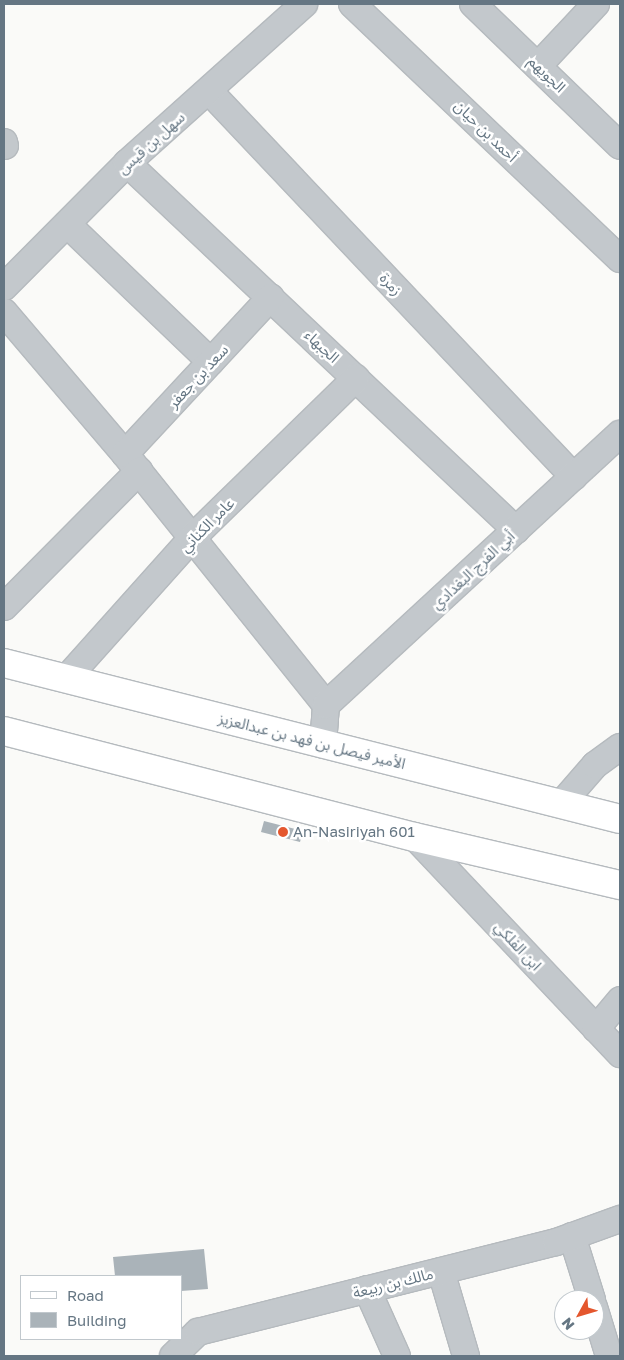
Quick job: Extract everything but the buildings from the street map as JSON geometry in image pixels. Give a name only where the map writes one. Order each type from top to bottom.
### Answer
[{"type":"main road","name":"الأمير فيصل بن فهد بن عبدالعزيز","points":[[4,663],[323,745],[620,818]]},
{"type":"main road","points":[[4,731],[415,837],[620,886]]},
{"type":"street","name":"سهل بن قيس","points":[[4,287],[127,163],[304,4]]},
{"type":"street","name":"أحمد بن حيان","points":[[352,4],[620,259]]},
{"type":"street","name":"الجويهم","points":[[472,4],[620,146]]},
{"type":"street","points":[[538,66],[596,4]]},
{"type":"street","name":"زمرة","points":[[209,91],[574,477]]},
{"type":"street","name":"الجبهاء","points":[[127,163],[516,530]]},
{"type":"street","points":[[67,224],[211,362]]},
{"type":"street","name":"سعد بن جعفر","points":[[4,607],[132,462],[211,362],[271,298]]},
{"type":"street","points":[[4,312],[132,462],[326,705],[323,745]]},
{"type":"street","name":"عامر الكناني","points":[[66,680],[192,538],[356,378]]},
{"type":"street","name":"أبي الفرج البغدادي","points":[[326,705],[620,434]]},
{"type":"street","points":[[562,804],[595,765],[620,747]]},
{"type":"street","name":"ابن الفلكي","points":[[415,837],[620,1054]]},
{"type":"street","points":[[596,1029],[620,1000]]},
{"type":"street","name":"مالك بن ربيعة","points":[[173,1356],[198,1332],[572,1236],[620,1219]]},
{"type":"street","points":[[572,1236],[589,1290]]},
{"type":"street","points":[[441,1270],[466,1356]]},
{"type":"street","points":[[367,1289],[397,1356]]},
{"type":"street","points":[[604,1340],[609,1356]]},
{"type":"place","name":"An-Nasiriyah 601","points":[[283,832]]}]
